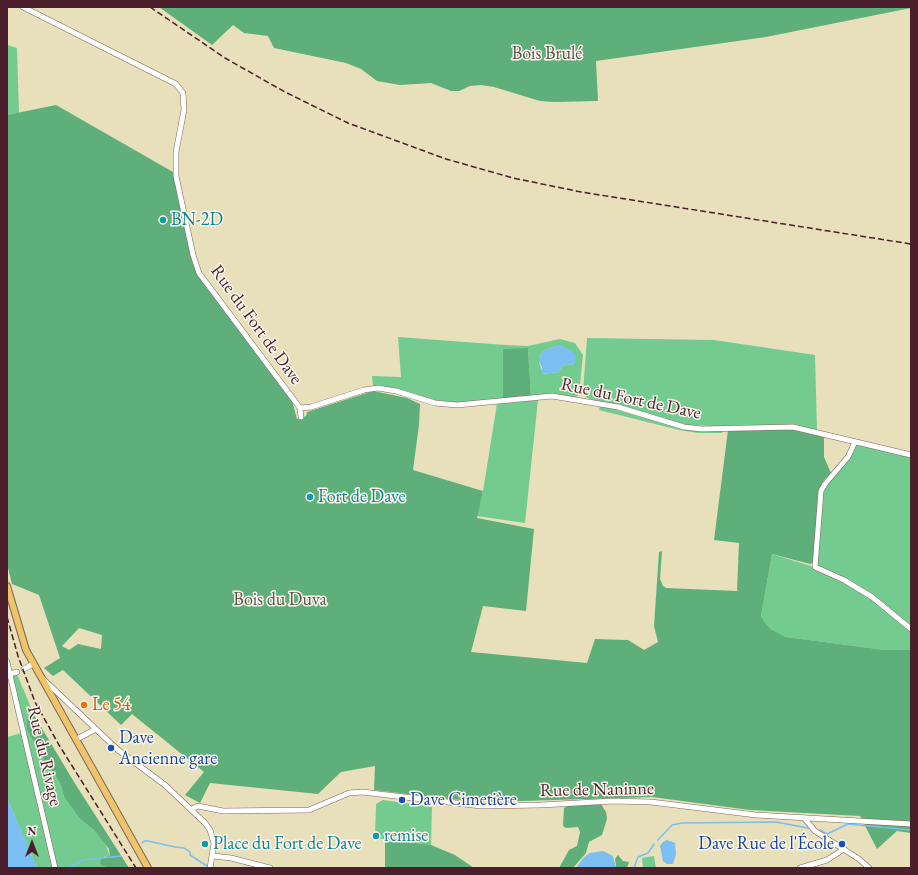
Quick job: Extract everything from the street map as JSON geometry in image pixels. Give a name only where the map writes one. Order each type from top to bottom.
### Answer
[{"type":"main road","points":[[7,586],[21,636],[33,664],[77,739],[148,868]]},
{"type":"street","name":"Rue du Fort de Dave","points":[[23,7],[176,84],[183,93],[184,110],[176,152],[176,176],[193,255],[199,273],[300,408],[301,416]]},
{"type":"street","name":"Rue du Fort de Dave","points":[[300,408],[311,407],[364,390],[378,388],[396,391],[435,403],[457,405],[552,396],[618,407],[688,428],[793,427],[911,455]]},
{"type":"street","points":[[855,442],[848,457],[825,484],[821,491],[815,567],[844,580],[872,597],[911,629]]},
{"type":"street","name":"Rue du Rivage","points":[[7,662],[55,868]]},
{"type":"street","points":[[24,669],[33,664]]},
{"type":"street","points":[[10,674],[17,672]]},
{"type":"street","points":[[40,676],[118,750],[165,785],[192,809],[210,830],[214,844],[210,867]]},
{"type":"street","points":[[77,739],[96,729]]},
{"type":"street","name":"Rue de Naninne","points":[[192,809],[198,806],[223,811],[310,810],[345,794],[362,792],[489,806],[613,801],[651,802],[756,815],[911,824]]},
{"type":"street","points":[[804,818],[815,831],[844,848],[869,868]]},
{"type":"street","points":[[800,868],[827,860],[844,848]]},
{"type":"street","points":[[213,856],[232,858],[270,868]]},
{"type":"green space","name":"Bois Brulé","points":[[159,7],[911,8],[766,37],[596,61],[598,101],[554,102],[540,101],[494,87],[481,85],[470,86],[459,91],[451,91],[431,83],[400,85],[377,81],[361,69],[346,63],[274,48],[268,36],[244,33],[233,25],[212,45]]},
{"type":"green space","points":[[7,45],[17,48],[19,113],[7,115]]},
{"type":"green space","name":"Bois du Duva","points":[[56,105],[173,172],[187,240],[197,273],[291,397],[297,419],[306,416],[307,412],[373,391],[407,398],[420,404],[419,425],[413,470],[483,491],[477,518],[534,529],[526,611],[483,606],[471,652],[587,663],[595,639],[628,640],[644,650],[658,642],[654,626],[659,552],[662,551],[660,579],[663,586],[666,588],[737,591],[739,543],[714,540],[728,430],[793,428],[824,436],[824,457],[831,473],[824,480],[818,493],[814,562],[810,564],[772,554],[761,616],[771,629],[786,637],[885,650],[911,650],[911,833],[897,831],[877,849],[860,816],[750,810],[652,797],[489,802],[448,799],[374,790],[375,766],[341,772],[318,794],[210,783],[200,803],[185,795],[204,772],[132,714],[121,725],[63,670],[53,676],[44,668],[60,658],[39,595],[12,584],[7,564],[7,115]],"holes":[[[79,628],[102,635],[101,649],[78,644],[69,650],[62,646]]]},
{"type":"green space","points":[[398,337],[528,346],[560,339],[575,343],[583,355],[579,395],[576,397],[560,395],[531,396],[528,348],[503,399],[457,403],[443,402],[373,386],[372,376],[401,377]],"holes":[[[557,346],[575,362],[572,365],[567,364],[562,366],[559,372],[543,374],[539,362],[539,356],[545,350]]]},
{"type":"green space","points":[[587,338],[714,340],[815,355],[817,430],[687,425],[587,398],[583,392]]},
{"type":"green space","points":[[528,348],[531,396],[503,399],[503,349]]},
{"type":"green space","points":[[538,400],[525,523],[477,516],[483,491],[497,404]]},
{"type":"green space","points":[[600,405],[659,422],[723,431],[722,433],[698,433],[679,430],[599,410]]},
{"type":"green space","points":[[855,442],[911,455],[911,650],[885,650],[786,637],[771,629],[761,616],[772,554],[814,567],[821,491],[846,460]]},
{"type":"green space","points":[[17,674],[34,715],[27,730],[48,767],[61,785],[64,797],[80,819],[94,830],[105,843],[110,856],[104,856],[102,866],[110,868],[57,868],[12,676]]},
{"type":"green space","points":[[34,715],[74,782],[129,868],[110,868],[102,866],[100,863],[102,857],[110,856],[109,849],[94,830],[80,819],[64,797],[61,785],[48,767],[27,730],[27,719]]},
{"type":"green space","points":[[22,733],[53,868],[37,868],[7,798],[7,737]]},
{"type":"green space","points":[[383,800],[432,807],[431,845],[375,838],[376,804]]},
{"type":"green space","points":[[601,804],[606,812],[607,819],[602,835],[589,842],[586,853],[573,868],[559,868],[569,850],[577,846],[580,832],[578,827],[566,828],[563,826],[564,808],[568,806]]},
{"type":"green space","points":[[385,839],[431,845],[455,855],[474,868],[385,868]]},
{"type":"green space","points":[[618,855],[623,861],[629,862],[627,868],[596,868],[616,866],[615,859]]},
{"type":"green space","points":[[654,856],[656,868],[643,868],[642,858]]},
{"type":"water","points":[[560,345],[572,351],[576,356],[575,362],[572,365],[567,364],[562,366],[559,372],[542,374],[539,356],[545,350]]},
{"type":"water","points":[[7,798],[24,837],[37,868],[7,868]]},
{"type":"water","points":[[667,840],[675,843],[676,854],[673,864],[667,864],[663,861],[660,846]]},
{"type":"water","points":[[603,851],[613,856],[616,868],[576,868],[584,857],[590,853]]},
{"type":"waterway","points":[[658,840],[672,825],[682,823],[776,822],[808,828]]},
{"type":"waterway","points":[[820,830],[827,834],[848,824],[911,830]]},
{"type":"waterway","points":[[142,843],[144,841],[148,841],[184,848],[190,852],[190,855],[207,866]]},
{"type":"waterway","points":[[634,868],[638,857],[648,853],[654,844]]},
{"type":"waterway","points":[[68,868],[83,860],[121,856]]},
{"type":"railway","points":[[150,7],[225,58],[285,92],[348,123],[446,159],[513,178],[581,192],[911,244]]},
{"type":"railway","points":[[7,617],[18,656],[35,702],[59,745],[136,868]]},
{"type":"place","name":"BN-2D","points":[[163,220]]},
{"type":"place","name":"Fort de Dave","points":[[310,497]]},
{"type":"place","name":"Le 54","points":[[84,705]]},
{"type":"place","name":"Dave Ancienne gare","points":[[111,748]]},
{"type":"place","name":"Dave Cimetière","points":[[402,800]]},
{"type":"place","name":"remise","points":[[376,836]]},
{"type":"place","name":"Place du Fort de Dave","points":[[205,844]]},
{"type":"place","name":"Dave Rue de l'École","points":[[842,844]]}]
